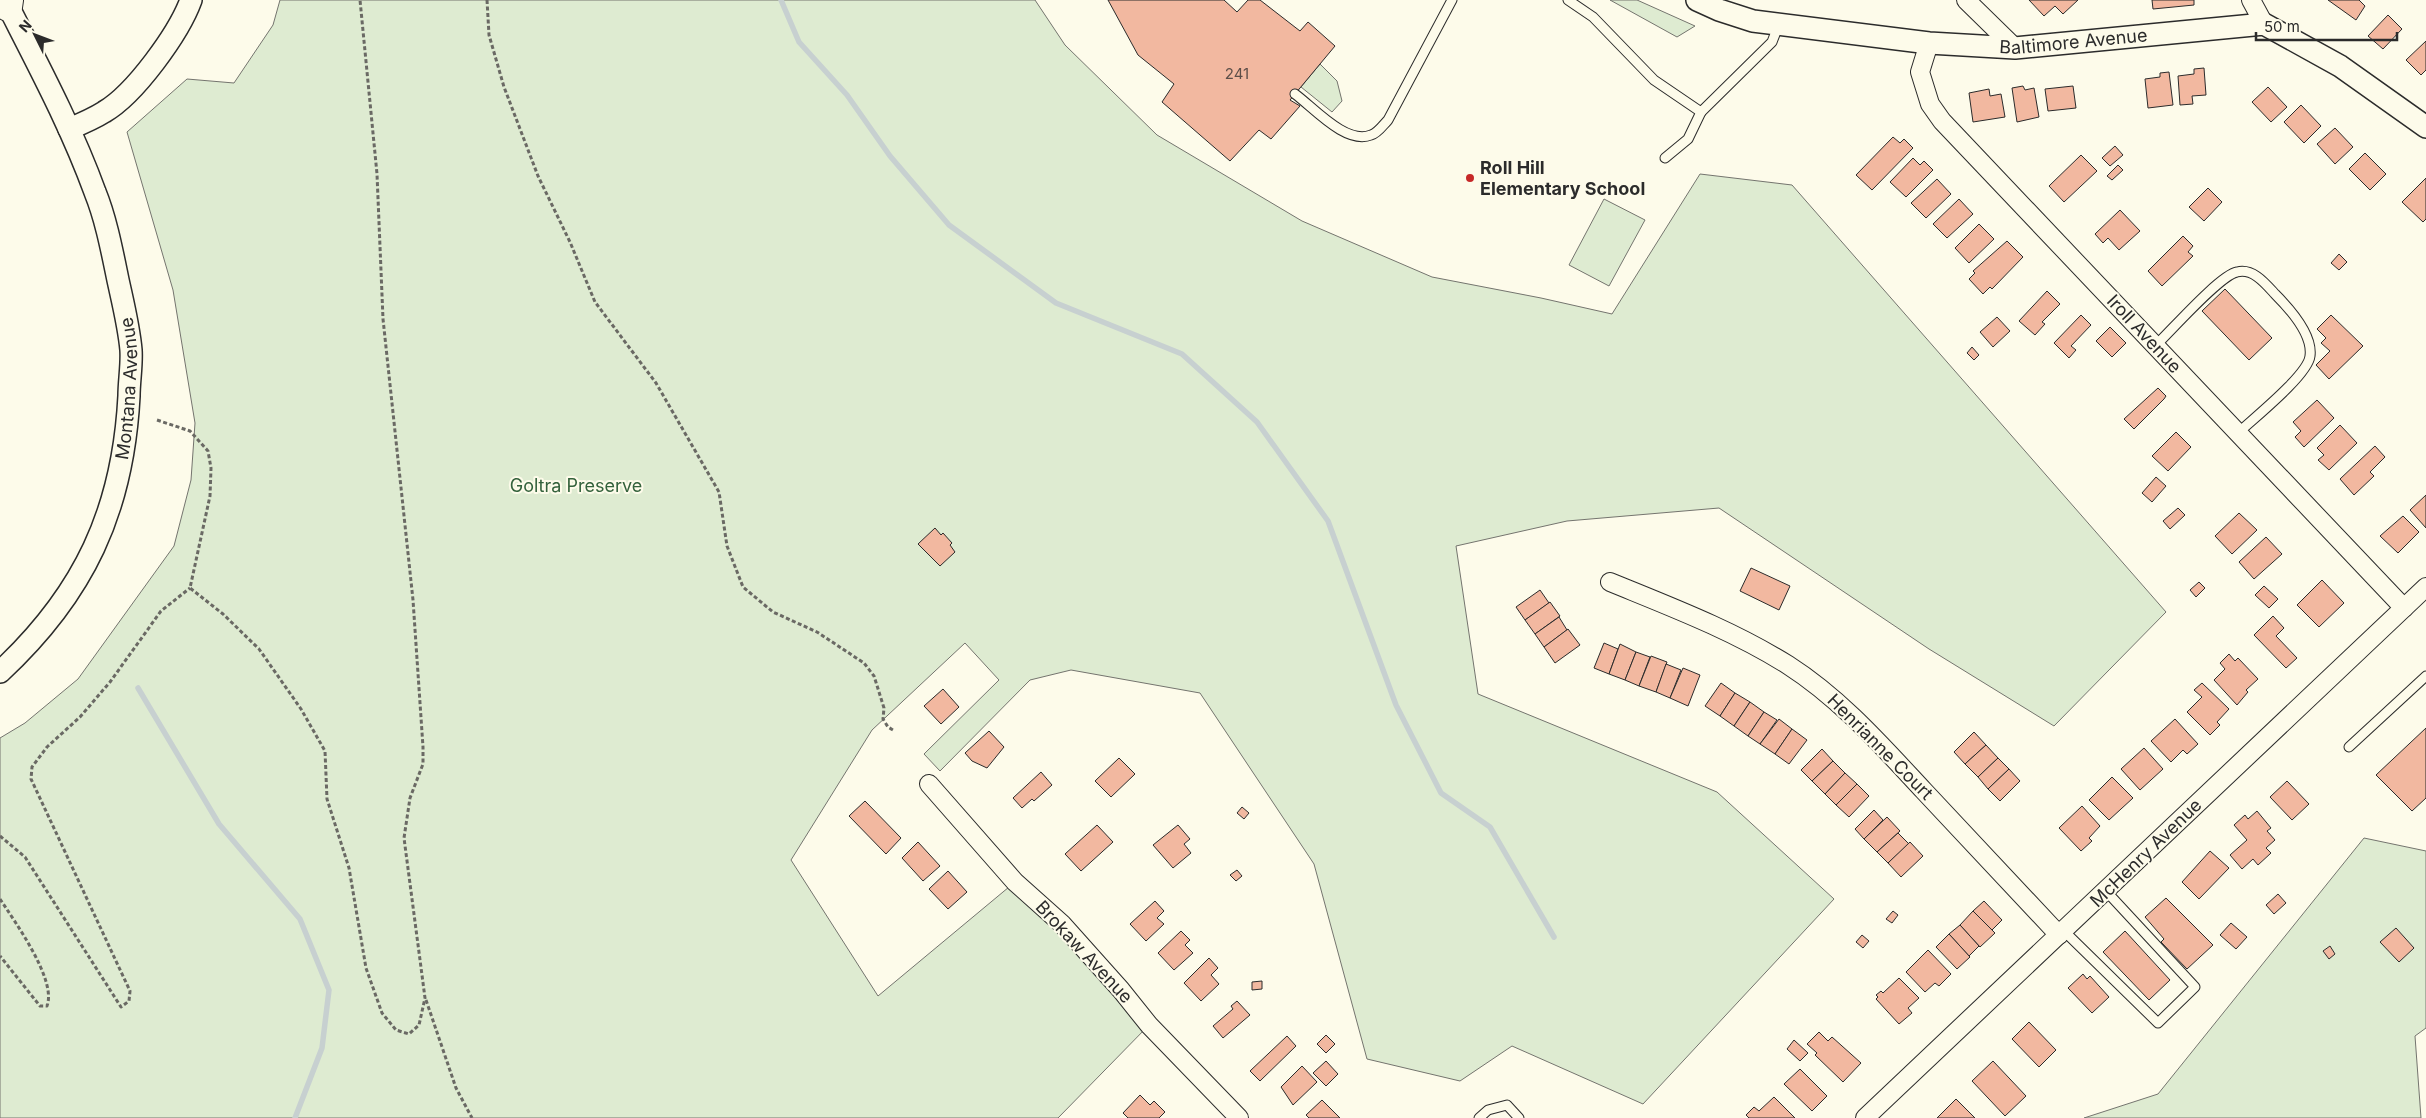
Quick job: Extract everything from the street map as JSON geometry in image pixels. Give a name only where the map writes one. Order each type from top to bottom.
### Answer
[{"type":"street","points":[[69,129],[106,112],[151,66],[173,37],[192,0]]},
{"type":"street","name":"Baltimore Avenue","points":[[1697,0],[1719,10],[1753,21],[1929,43],[2016,48],[2264,24]]},
{"type":"street","points":[[1966,0],[2016,48]]},
{"type":"street","points":[[2251,0],[2264,24],[2340,66],[2426,127]]},
{"type":"street","name":"Montana Avenue","points":[[0,672],[43,629],[65,599],[86,566],[102,530],[120,475],[128,419],[131,351],[123,306],[96,193],[69,129],[7,2]]},
{"type":"street","name":"Iroll Avenue","points":[[1929,43],[1920,72],[1930,104],[1942,121],[2404,608]]},
{"type":"street","name":"Henrianne Court","points":[[1610,582],[1698,618],[1745,640],[1790,666],[1824,692],[1864,726],[2061,933]]},
{"type":"street","name":"McHenry Avenue","points":[[1865,1118],[2426,587]]},
{"type":"street","name":"Brokaw Avenue","points":[[929,784],[1016,882],[1062,924],[1121,990],[1148,1025],[1240,1118]]},
{"type":"lane","points":[[1295,94],[1346,134],[1362,138],[1373,135],[1388,120],[1452,0]]},
{"type":"lane","points":[[1568,0],[1594,17],[1654,80],[1701,112]]},
{"type":"lane","points":[[1665,158],[1688,139],[1701,112],[1772,42],[1779,24]]},
{"type":"lane","points":[[2155,346],[2214,289],[2236,272],[2247,271],[2257,276],[2273,292],[2301,328],[2308,342],[2310,355],[2306,366],[2297,378],[2238,433]]},
{"type":"lane","points":[[2349,747],[2426,676]]},
{"type":"lane","points":[[2061,933],[2158,1022],[2164,1017],[2195,988],[2106,891]]},
{"type":"lane","points":[[1479,1118],[1488,1110],[1507,1105],[1520,1118]]},
{"type":"path","points":[[360,0],[377,174],[383,319],[412,591],[419,687],[423,764],[410,798],[404,838],[425,998],[456,1088],[472,1118]]},
{"type":"path","points":[[487,0],[489,35],[504,87],[538,176],[570,242],[595,302],[656,383],[720,492],[728,546],[743,587],[773,612],[817,632],[864,663],[874,676],[884,708],[884,719],[888,727],[893,730]]},
{"type":"path","points":[[0,836],[25,857],[121,1007],[129,1001],[130,991],[32,779],[32,767],[47,747],[80,717],[110,682],[161,611],[190,588],[210,496],[211,468],[208,451],[190,431],[157,420]]},
{"type":"path","points":[[190,588],[259,648],[301,709],[325,751],[327,799],[349,868],[366,968],[382,1013],[396,1030],[409,1034],[418,1025],[425,998]]},
{"type":"path","points":[[0,899],[23,934],[44,978],[50,998],[46,1006],[40,1006],[0,956]]},
{"type":"green space","name":"Goltra Preserve","points":[[280,0],[1035,0],[1065,45],[1157,135],[1302,221],[1432,277],[1612,314],[1700,174],[1792,185],[2166,612],[2054,726],[1929,649],[1719,508],[1567,521],[1456,546],[1478,694],[1717,792],[1834,899],[1643,1104],[1512,1046],[1460,1081],[1367,1059],[1314,864],[1200,693],[1071,670],[1030,680],[940,771],[924,754],[999,680],[965,643],[872,730],[791,860],[878,996],[1015,882],[1149,1025],[1058,1118],[0,1118],[0,738],[25,723],[78,679],[174,546],[191,480],[195,423],[173,290],[127,132],[187,79],[234,83],[273,25]]},
{"type":"green space","points":[[1610,0],[1637,0],[1695,26],[1677,37]]},
{"type":"green space","points":[[1320,64],[1337,81],[1342,101],[1332,112],[1301,87]]},
{"type":"green space","points":[[1604,199],[1645,220],[1609,286],[1569,265]]},
{"type":"green space","points":[[2364,838],[2426,851],[2426,1028],[2415,1036],[2421,1118],[2084,1118],[2158,1094]]},
{"type":"building","points":[[1108,0],[1224,0],[1237,12],[1248,0],[1260,0],[1300,31],[1308,22],[1335,46],[1290,100],[1300,106],[1271,139],[1259,130],[1230,161],[1162,102],[1174,84],[1138,55]]},
{"type":"building","points":[[2029,0],[2078,0],[2063,14],[2055,6],[2044,16]]},
{"type":"building","points":[[2152,0],[2194,0],[2194,5],[2153,9]]},
{"type":"building","points":[[2328,0],[2359,0],[2365,6],[2356,20]]},
{"type":"building","points":[[2388,15],[2402,29],[2383,49],[2368,36]]},
{"type":"building","points":[[2426,41],[2426,70],[2421,75],[2406,60]]},
{"type":"building","points":[[2204,68],[2206,95],[2192,96],[2193,104],[2180,105],[2178,76],[2194,74],[2194,69]]},
{"type":"building","points":[[2169,72],[2173,105],[2148,108],[2145,79],[2160,77],[2160,73]]},
{"type":"building","points":[[2023,86],[2025,90],[2034,88],[2039,117],[2017,122],[2012,88]]},
{"type":"building","points":[[2073,86],[2076,108],[2048,111],[2045,89]]},
{"type":"building","points":[[2268,87],[2287,107],[2271,122],[2252,102]]},
{"type":"building","points":[[1989,89],[1990,96],[2001,94],[2005,117],[1973,122],[1969,93]]},
{"type":"building","points":[[2301,105],[2321,126],[2304,143],[2284,122]]},
{"type":"building","points":[[2335,128],[2353,147],[2335,164],[2317,144]]},
{"type":"building","points":[[1893,137],[1900,143],[1904,139],[1913,148],[1872,190],[1856,175]]},
{"type":"building","points":[[2115,146],[2123,155],[2110,166],[2102,158]]},
{"type":"building","points":[[2365,153],[2386,174],[2370,190],[2349,169]]},
{"type":"building","points":[[2081,155],[2097,171],[2064,202],[2049,186]]},
{"type":"building","points":[[1913,158],[1920,165],[1924,161],[1933,170],[1906,197],[1890,182]]},
{"type":"building","points":[[2118,165],[2123,170],[2112,180],[2107,176]]},
{"type":"building","points":[[2426,178],[2426,219],[2423,222],[2402,202]]},
{"type":"building","points":[[1937,179],[1951,194],[1926,218],[1911,203]]},
{"type":"building","points":[[2208,188],[2222,202],[2204,221],[2189,207]]},
{"type":"building","points":[[1959,199],[1973,214],[1947,238],[1933,224]]},
{"type":"building","points":[[2120,210],[2140,231],[2119,250],[2108,238],[2103,243],[2095,234]]},
{"type":"building","points":[[1979,224],[1994,239],[1969,263],[1955,248]]},
{"type":"building","points":[[2183,236],[2193,246],[2188,252],[2193,256],[2162,286],[2148,271]]},
{"type":"building","points":[[2007,241],[2023,257],[1992,289],[1990,287],[1983,294],[1969,279],[1975,273],[1973,271]]},
{"type":"building","points":[[2339,254],[2347,262],[2339,270],[2331,263]]},
{"type":"building","points":[[2225,289],[2272,338],[2249,360],[2202,311]]},
{"type":"building","points":[[2047,291],[2060,304],[2042,322],[2045,324],[2035,335],[2019,321]]},
{"type":"building","points":[[2081,315],[2091,325],[2071,346],[2076,350],[2069,358],[2054,343]]},
{"type":"building","points":[[2331,315],[2363,346],[2329,379],[2316,365],[2330,351],[2321,343],[2326,338],[2317,329]]},
{"type":"building","points":[[1997,317],[2010,331],[1993,347],[1980,332]]},
{"type":"building","points":[[2110,327],[2126,343],[2112,357],[2096,341]]},
{"type":"building","points":[[1972,347],[1979,355],[1974,360],[1967,353]]},
{"type":"building","points":[[2158,388],[2166,396],[2134,429],[2124,419]]},
{"type":"building","points":[[2317,400],[2334,418],[2304,447],[2295,437],[2301,431],[2293,422]]},
{"type":"building","points":[[2340,425],[2357,443],[2329,470],[2318,460],[2324,455],[2317,448]]},
{"type":"building","points":[[2176,432],[2191,447],[2168,471],[2152,456]]},
{"type":"building","points":[[2375,446],[2385,457],[2370,472],[2374,476],[2354,495],[2340,479]]},
{"type":"building","points":[[2156,477],[2166,486],[2152,502],[2142,493]]},
{"type":"building","points":[[2426,495],[2426,528],[2410,510]]},
{"type":"building","points":[[2178,508],[2185,515],[2170,529],[2163,521]]},
{"type":"building","points":[[2239,513],[2257,530],[2232,554],[2215,536]]},
{"type":"building","points":[[2403,516],[2419,532],[2398,553],[2380,536]]},
{"type":"building","points":[[935,528],[941,535],[943,533],[952,543],[950,545],[955,552],[940,566],[918,544]]},
{"type":"building","points":[[2266,537],[2282,554],[2254,579],[2239,562]]},
{"type":"building","points":[[1751,568],[1790,586],[1779,610],[1740,591]]},
{"type":"building","points":[[2322,580],[2344,603],[2319,627],[2297,605]]},
{"type":"building","points":[[2199,582],[2205,588],[2196,597],[2190,590]]},
{"type":"building","points":[[2264,586],[2278,599],[2269,608],[2255,595]]},
{"type":"building","points":[[1540,590],[1549,603],[1525,620],[1516,607]]},
{"type":"building","points":[[1550,602],[1560,616],[1535,634],[1525,620]]},
{"type":"building","points":[[2273,616],[2284,628],[2276,636],[2297,658],[2286,668],[2254,635]]},
{"type":"building","points":[[1559,617],[1567,630],[1544,647],[1535,634]]},
{"type":"building","points":[[1568,629],[1580,645],[1555,663],[1544,647]]},
{"type":"building","points":[[1604,643],[1618,649],[1609,674],[1594,668]]},
{"type":"building","points":[[1620,644],[1636,652],[1625,680],[1609,674]]},
{"type":"building","points":[[1636,652],[1650,657],[1639,686],[1625,680]]},
{"type":"building","points":[[2229,654],[2235,661],[2238,658],[2258,679],[2246,690],[2248,692],[2237,705],[2214,680],[2225,669],[2220,663]]},
{"type":"building","points":[[1651,656],[1667,662],[1656,692],[1639,686]]},
{"type":"building","points":[[1666,664],[1681,670],[1670,698],[1656,692]]},
{"type":"building","points":[[1683,668],[1700,675],[1688,706],[1670,698]]},
{"type":"building","points":[[1721,683],[1735,693],[1720,716],[1705,706]]},
{"type":"building","points":[[2202,683],[2229,709],[2217,722],[2220,725],[2210,735],[2187,712],[2202,697],[2194,690]]},
{"type":"building","points":[[943,689],[959,707],[941,724],[924,706]]},
{"type":"building","points":[[1735,693],[1750,702],[1734,726],[1720,716]]},
{"type":"building","points":[[1750,702],[1764,712],[1748,736],[1734,726]]},
{"type":"building","points":[[1764,712],[1777,720],[1760,744],[1748,736]]},
{"type":"building","points":[[1779,719],[1792,729],[1775,754],[1760,744]]},
{"type":"building","points":[[2175,719],[2198,744],[2187,754],[2183,750],[2171,762],[2151,741]]},
{"type":"building","points":[[2426,728],[2426,798],[2412,811],[2376,775]]},
{"type":"building","points":[[1792,729],[1807,740],[1789,764],[1775,754]]},
{"type":"building","points":[[989,731],[1004,747],[987,768],[972,761],[965,753]]},
{"type":"building","points":[[1974,732],[1986,745],[1965,764],[1954,752]]},
{"type":"building","points":[[1986,745],[1998,758],[1978,777],[1965,764]]},
{"type":"building","points":[[2144,748],[2163,769],[2140,790],[2121,769]]},
{"type":"building","points":[[1822,749],[1833,761],[1812,781],[1801,770]]},
{"type":"building","points":[[1119,758],[1135,774],[1111,797],[1095,781]]},
{"type":"building","points":[[1998,758],[2009,769],[1988,789],[1978,777]]},
{"type":"building","points":[[1833,761],[1845,773],[1825,794],[1812,781]]},
{"type":"building","points":[[2009,769],[2020,781],[2000,801],[1988,789]]},
{"type":"building","points":[[1041,772],[1052,785],[1034,801],[1032,799],[1022,808],[1013,798]]},
{"type":"building","points":[[1845,773],[1857,784],[1836,805],[1825,794]]},
{"type":"building","points":[[2112,777],[2133,798],[2109,820],[2089,800]]},
{"type":"building","points":[[2287,781],[2309,804],[2292,820],[2270,797]]},
{"type":"building","points":[[1857,784],[1869,796],[1849,817],[1836,805]]},
{"type":"building","points":[[865,801],[901,838],[886,854],[849,816]]},
{"type":"building","points":[[2082,806],[2100,826],[2089,838],[2092,841],[2081,851],[2059,828]]},
{"type":"building","points":[[1242,807],[1249,813],[1244,819],[1237,813]]},
{"type":"building","points":[[1874,810],[1883,820],[1864,839],[1855,829]]},
{"type":"building","points":[[2257,811],[2271,828],[2267,831],[2275,840],[2266,848],[2271,853],[2258,865],[2253,859],[2242,869],[2230,855],[2247,840],[2234,825],[2245,815],[2248,819]]},
{"type":"building","points":[[1887,817],[1900,831],[1877,852],[1864,839]]},
{"type":"building","points":[[1097,825],[1113,842],[1081,871],[1065,854]]},
{"type":"building","points":[[1178,825],[1190,839],[1184,844],[1191,853],[1173,868],[1153,845]]},
{"type":"building","points":[[1898,833],[1909,844],[1888,863],[1877,852]]},
{"type":"building","points":[[918,842],[940,866],[923,881],[902,858]]},
{"type":"building","points":[[1910,842],[1923,856],[1901,877],[1888,863]]},
{"type":"building","points":[[2210,851],[2229,868],[2199,899],[2182,882]]},
{"type":"building","points":[[1237,870],[1242,876],[1236,881],[1230,875]]},
{"type":"building","points":[[948,871],[967,892],[948,909],[929,889]]},
{"type":"building","points":[[2278,894],[2286,903],[2274,914],[2266,905]]},
{"type":"building","points":[[2166,898],[2213,945],[2187,969],[2161,942],[2164,939],[2145,917]]},
{"type":"building","points":[[1155,901],[1164,911],[1157,918],[1164,924],[1146,941],[1130,924]]},
{"type":"building","points":[[1984,901],[2002,920],[1992,930],[1973,911]]},
{"type":"building","points":[[1893,911],[1898,915],[1892,923],[1886,919]]},
{"type":"building","points":[[1973,911],[1995,933],[1980,947],[1960,925]]},
{"type":"building","points":[[2231,923],[2247,937],[2236,949],[2220,935]]},
{"type":"building","points":[[1960,925],[1979,946],[1969,956],[1949,934]]},
{"type":"building","points":[[2396,928],[2414,948],[2399,962],[2380,942]]},
{"type":"building","points":[[1181,931],[1190,940],[1185,945],[1193,953],[1174,970],[1158,953]]},
{"type":"building","points":[[2125,931],[2170,980],[2149,1000],[2103,952]]},
{"type":"building","points":[[1949,934],[1970,957],[1957,969],[1936,947]]},
{"type":"building","points":[[1862,935],[1869,941],[1863,948],[1856,942]]},
{"type":"building","points":[[2330,946],[2335,954],[2329,959],[2323,951]]},
{"type":"building","points":[[1928,950],[1951,974],[1939,986],[1935,983],[1925,992],[1906,972]]},
{"type":"building","points":[[1209,958],[1218,968],[1211,975],[1219,984],[1201,1001],[1184,983]]},
{"type":"building","points":[[2083,974],[2087,979],[2090,976],[2109,997],[2092,1013],[2068,988]]},
{"type":"building","points":[[1899,978],[1919,998],[1908,1008],[1912,1013],[1899,1024],[1876,999],[1878,997],[1876,995],[1881,991],[1883,993]]},
{"type":"building","points":[[1262,981],[1262,989],[1252,990],[1252,982]]},
{"type":"building","points":[[1237,1001],[1250,1015],[1223,1038],[1213,1026],[1233,1009],[1231,1006]]},
{"type":"building","points":[[2029,1022],[2056,1050],[2039,1067],[2012,1039]]},
{"type":"building","points":[[1819,1032],[1828,1041],[1832,1037],[1861,1063],[1843,1082],[1815,1055],[1817,1053],[1807,1044]]},
{"type":"building","points":[[1326,1035],[1335,1044],[1326,1053],[1317,1044]]},
{"type":"building","points":[[1287,1036],[1296,1046],[1260,1081],[1250,1071]]},
{"type":"building","points":[[1794,1040],[1808,1053],[1800,1061],[1787,1049]]},
{"type":"building","points":[[1326,1061],[1338,1074],[1326,1086],[1313,1073]]},
{"type":"building","points":[[1993,1061],[2026,1096],[2005,1116],[1972,1081]]},
{"type":"building","points":[[1302,1066],[1317,1082],[1293,1105],[1281,1087]]},
{"type":"building","points":[[1800,1069],[1827,1096],[1812,1111],[1784,1084]]},
{"type":"building","points":[[1140,1095],[1150,1105],[1154,1101],[1165,1112],[1159,1118],[1128,1118],[1123,1113]]},
{"type":"building","points":[[1774,1097],[1795,1118],[1749,1118],[1746,1115],[1754,1107],[1759,1111]]},
{"type":"building","points":[[1956,1099],[1975,1118],[1937,1118]]},
{"type":"building","points":[[1322,1100],[1340,1118],[1309,1118],[1306,1115]]},
{"type":"waterway","points":[[781,0],[799,42],[847,95],[890,156],[949,225],[1056,303],[1182,354],[1257,422],[1328,521],[1396,705],[1441,793],[1490,827],[1554,937]]},
{"type":"waterway","points":[[138,688],[219,824],[300,919],[329,990],[322,1048],[295,1118]]},
{"type":"place","name":"Roll Hill Elementary School","points":[[1470,178]]}]
